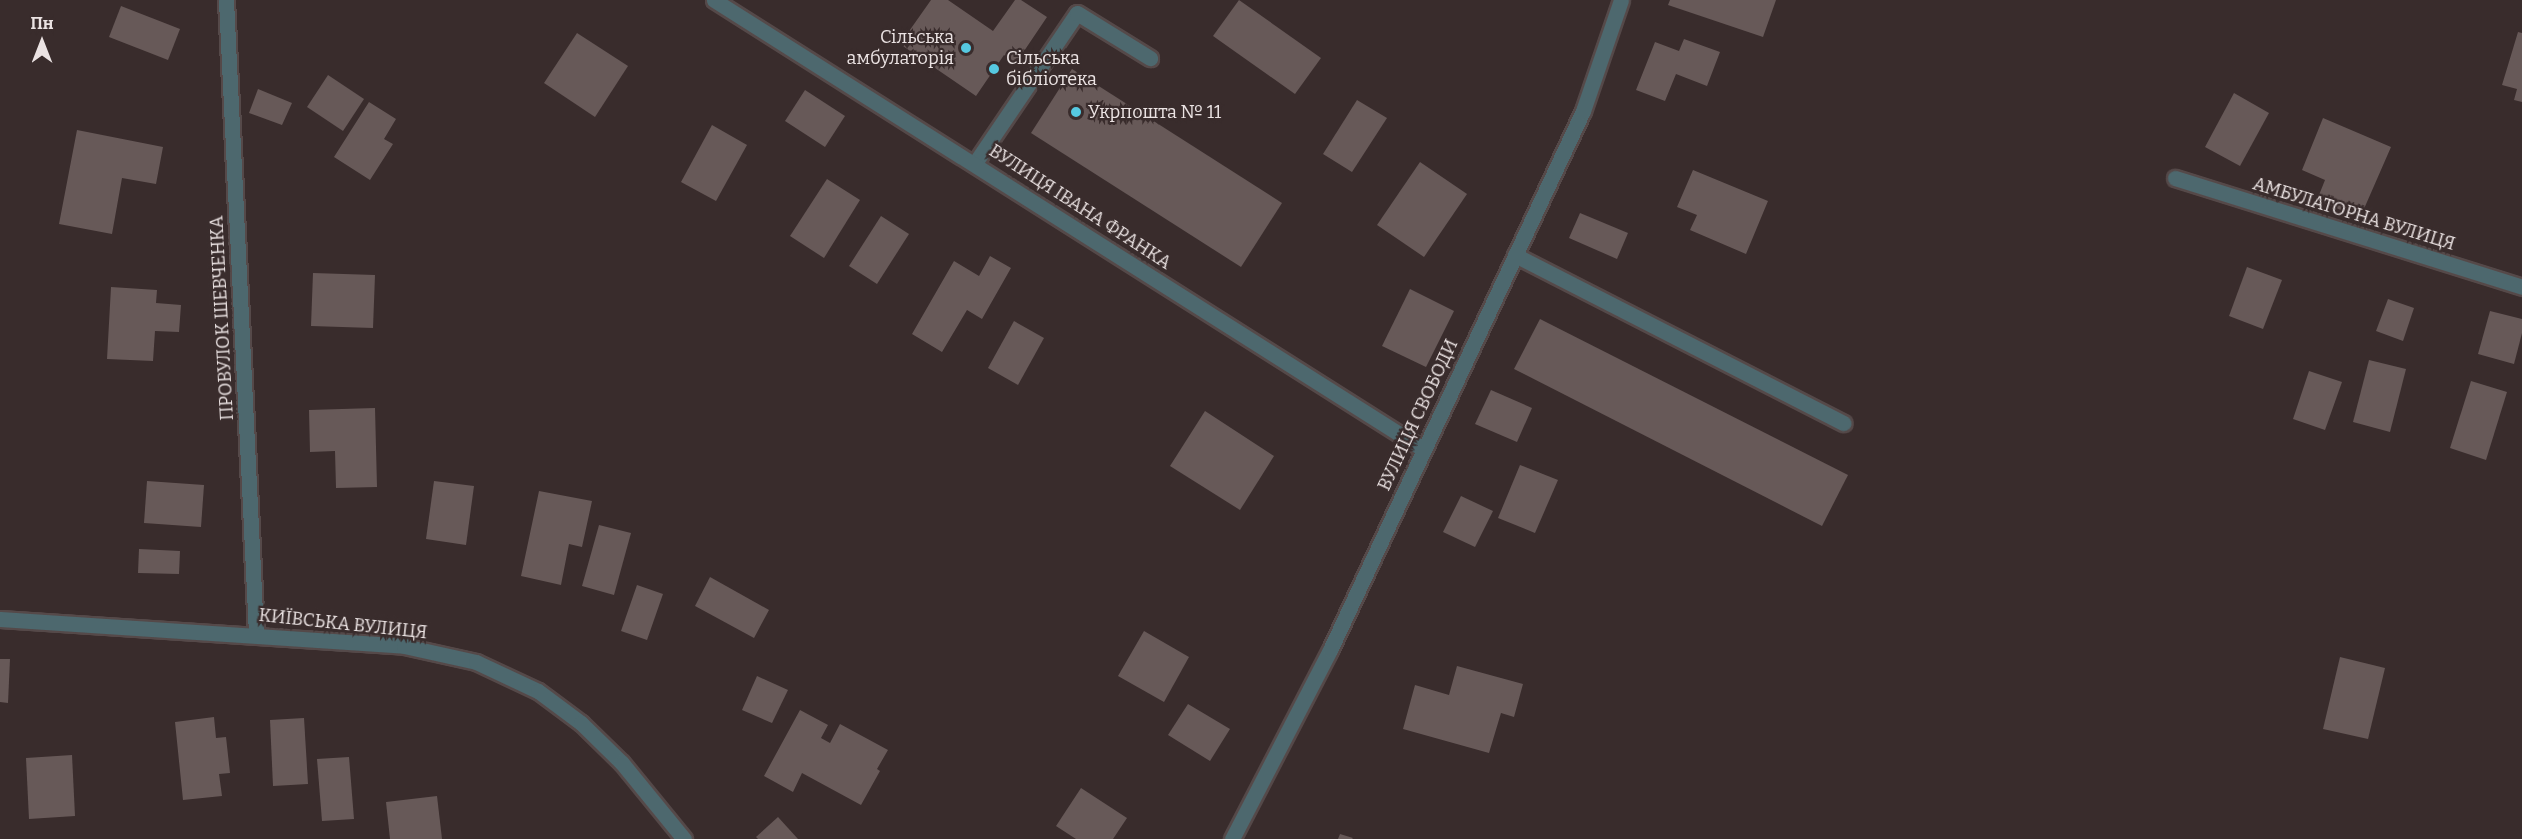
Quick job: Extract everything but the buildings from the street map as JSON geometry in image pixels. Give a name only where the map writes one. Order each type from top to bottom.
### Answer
[{"type":"street","name":"ПРОВУЛОК ШЕВЧЕНКА","points":[[226,0],[256,634]]},
{"type":"street","name":"ВУЛИЦЯ ІВАНА ФРАНКА","points":[[714,0],[1423,450]]},
{"type":"street","name":"ВУЛИЦЯ СВОБОДИ","points":[[1232,839],[1330,650],[1583,111],[1621,0]]},
{"type":"street","points":[[975,164],[1077,13],[1150,58]]},
{"type":"street","name":"АМБУЛАТОРНА ВУЛИЦЯ","points":[[2175,178],[2522,287]]},
{"type":"street","points":[[1515,255],[1843,423]]},
{"type":"street","name":"КИЇВСЬКА ВУЛИЦЯ","points":[[0,619],[114,628],[256,634],[404,646],[476,662],[538,692],[581,723],[622,763],[684,839]]},
{"type":"place","name":"Сільська амбулаторія","points":[[966,48]]},
{"type":"place","name":"Сільська бібліотека","points":[[994,69]]},
{"type":"place","name":"Укрпошта № 11","points":[[1076,112]]}]
